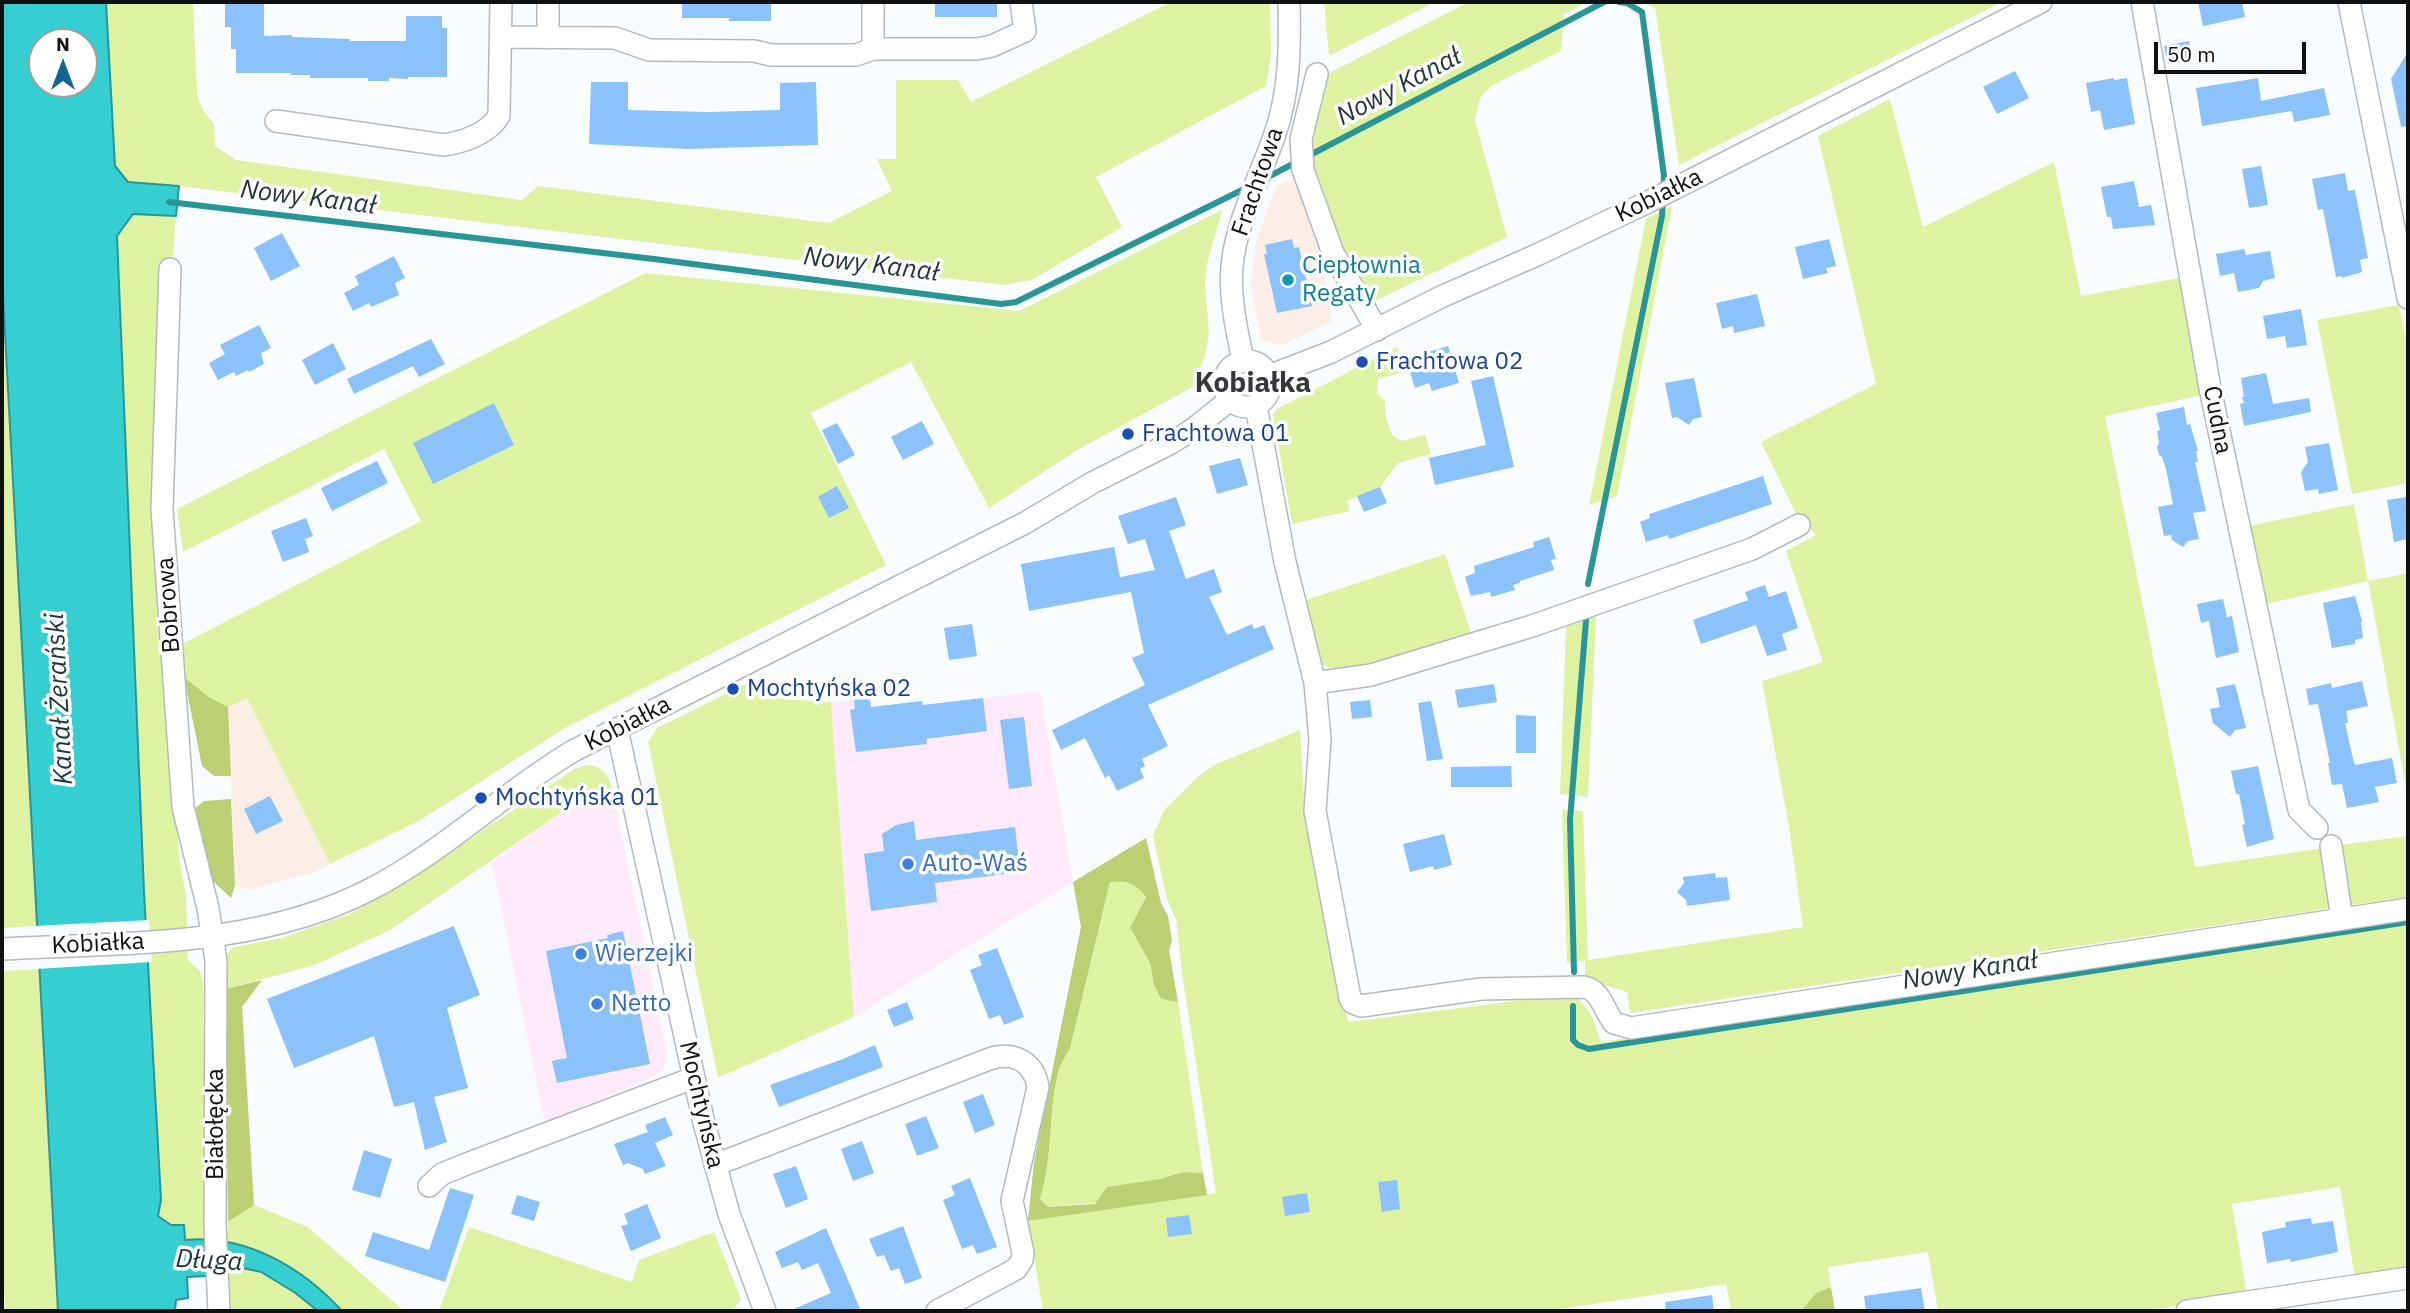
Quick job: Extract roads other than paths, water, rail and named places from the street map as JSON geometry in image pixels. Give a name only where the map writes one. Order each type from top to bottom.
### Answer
[{"type":"street","points":[[276,121],[444,145],[470,138],[495,123],[499,116],[501,2]]},
{"type":"street","points":[[548,2],[548,37]]},
{"type":"street","points":[[873,2],[873,49]]},
{"type":"street","points":[[501,37],[615,38],[649,50],[754,51],[771,55],[856,55],[873,49],[977,49],[992,46],[1025,30],[1021,2]]},
{"type":"street","name":"Frachtowa","points":[[1243,361],[1231,272],[1237,238],[1276,134],[1288,77],[1289,2]]},
{"type":"street","name":"Kobiałka","points":[[1269,376],[1331,352],[1648,202],[2041,2]]},
{"type":"street","name":"Cudna","points":[[2142,2],[2210,388],[2296,797],[2299,810],[2317,828]]},
{"type":"street","points":[[2349,2],[2408,298]]},
{"type":"street","points":[[1317,74],[1301,139],[1301,162],[1333,253],[1377,330]]},
{"type":"street","name":"Bobrowa","points":[[170,269],[162,509],[183,807],[213,937]]},
{"type":"street","points":[[1243,361],[1257,363],[1269,376],[1269,394],[1256,406],[1238,406],[1225,393],[1226,375],[1231,367],[1243,361]]},
{"type":"street","name":"Kobiałka","points":[[2,949],[213,937],[305,917],[371,889],[441,846],[549,765],[1026,523],[1092,483],[1170,444],[1230,400]]},
{"type":"street","points":[[1256,406],[1285,562],[1314,683],[1320,740],[1315,811],[1353,1003],[1361,1006],[1481,989],[1584,987],[1597,993],[1614,1023],[1631,1028],[2408,909]]},
{"type":"street","points":[[1314,683],[1371,675],[1532,626],[1752,549],[1799,524]]},
{"type":"street","name":"Mochtyńska","points":[[617,729],[693,1078],[715,1165],[743,1255],[765,1311]]},
{"type":"street","points":[[2331,846],[2342,919]]},
{"type":"street","name":"Białołęcka","points":[[213,937],[216,981],[215,1224],[219,1311]]},
{"type":"street","points":[[715,1165],[992,1058],[1010,1056],[1027,1063],[1037,1079],[1038,1087],[1012,1201],[1023,1253],[1022,1260],[1011,1272],[937,1311]]},
{"type":"street","points":[[429,1186],[442,1174],[693,1078]]},
{"type":"street","points":[[2187,1311],[2408,1278]]},
{"type":"water","points":[[2,2],[106,2],[115,166],[128,182],[179,186],[176,216],[133,214],[117,236],[144,892],[161,1200],[158,1216],[171,1225],[184,1225],[185,1240],[230,1243],[272,1257],[310,1281],[342,1311],[318,1311],[294,1292],[261,1272],[238,1267],[206,1276],[187,1277],[188,1298],[176,1300],[175,1311],[58,1311],[2,279]]},
{"type":"waterway","name":"Nowy Kanał","points":[[1264,179],[1604,2]]},
{"type":"waterway","name":"Nowy Kanał","points":[[1588,584],[1662,216],[1664,176],[1642,12],[1627,3],[1619,2]]},
{"type":"waterway","name":"Nowy Kanał","points":[[169,202],[654,259],[1001,304],[1016,302],[1248,187]]},
{"type":"waterway","name":"Nowy Kanał","points":[[1574,972],[1570,820],[1586,620]]},
{"type":"waterway","name":"Nowy Kanał","points":[[1573,1006],[1573,1040],[1589,1049],[2408,922]]},
{"type":"place","name":"Ciepłownia Regaty","points":[[1288,280]]},
{"type":"place","name":"Frachtowa 02","points":[[1362,362]]},
{"type":"place","name":"Frachtowa 01","points":[[1128,434]]},
{"type":"place","name":"Mochtyńska 02","points":[[733,689]]},
{"type":"place","name":"Mochtyńska 01","points":[[481,798]]},
{"type":"place","name":"Auto-Waś","points":[[908,864]]},
{"type":"place","name":"Wierzejki","points":[[581,954]]},
{"type":"place","name":"Netto","points":[[597,1004]]},
{"type":"district","name":"Kobiałka","points":[[1253,384]]},
{"type":"water label","name":"Kanał Żerański","points":[[60,699]]},
{"type":"water label","name":"Długa","points":[[209,1261]]}]
